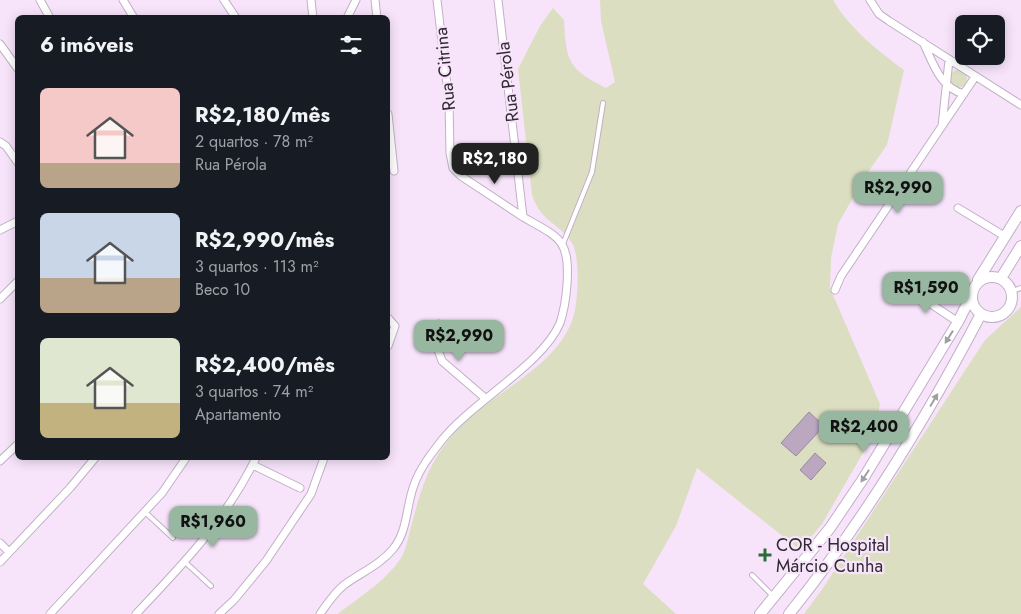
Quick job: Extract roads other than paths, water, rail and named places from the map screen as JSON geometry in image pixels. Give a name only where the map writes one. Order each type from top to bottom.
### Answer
[{"type":"main road","points":[[760,614],[830,528],[862,479],[958,322],[976,284],[1021,211]]},
{"type":"main road","points":[[1001,278],[1021,246]]},
{"type":"main road","points":[[972,294],[974,305],[981,314],[989,317],[1004,313],[1010,307],[1016,290],[1001,278],[988,276],[976,284]]},
{"type":"main road","points":[[790,614],[845,542],[949,375],[981,314]]},
{"type":"street","points":[[40,0],[48,15]]},
{"type":"street","points":[[224,0],[234,15]]},
{"type":"street","points":[[312,0],[313,15]]},
{"type":"street","points":[[348,15],[356,0]]},
{"type":"street","points":[[375,0],[377,15]]},
{"type":"street","name":"Rua Citrina","points":[[437,0],[446,71],[450,152],[453,168],[461,176],[523,217]]},
{"type":"street","name":"Rua Pérola","points":[[498,0],[523,217]]},
{"type":"street","points":[[870,0],[879,14],[1021,105]]},
{"type":"street","points":[[125,1],[132,15]]},
{"type":"street","points":[[923,42],[946,85],[952,90],[964,94]]},
{"type":"street","points":[[0,44],[15,65]]},
{"type":"street","points":[[942,128],[949,60]]},
{"type":"street","points":[[835,290],[841,276],[975,77]]},
{"type":"street","points":[[390,133],[394,171]]},
{"type":"street","points":[[0,142],[6,146],[15,159]]},
{"type":"street","points":[[958,208],[1006,237]]},
{"type":"street","points":[[320,614],[342,586],[376,564],[393,550],[402,536],[413,486],[424,464],[460,419],[530,361],[548,342],[559,324],[566,300],[568,274],[567,258],[563,244],[552,234],[523,217]]},
{"type":"street","points":[[0,230],[15,222]]},
{"type":"street","points":[[0,299],[15,284]]},
{"type":"street","points":[[907,288],[958,322]]},
{"type":"street","points":[[390,320],[395,326],[390,340]]},
{"type":"street","points":[[439,324],[437,347],[442,361],[485,398]]},
{"type":"street","points":[[0,461],[15,447]]},
{"type":"street","points":[[0,562],[70,488],[93,460]]},
{"type":"street","points":[[50,614],[162,493],[185,460]]},
{"type":"street","points":[[136,614],[185,562],[220,520],[255,460]]},
{"type":"street","points":[[219,614],[234,600],[266,561],[311,494],[323,460]]},
{"type":"street","points":[[253,465],[300,488]]},
{"type":"street","points":[[0,543],[9,552]]},
{"type":"lane","points":[[563,244],[592,172],[603,103]]},
{"type":"lane","points":[[145,512],[173,538]]},
{"type":"lane","points":[[185,562],[211,586]]},
{"type":"lane","points":[[752,575],[774,597]]},
{"type":"place","name":"COR - Hospital Márcio Cunha","points":[[765,555]]}]
